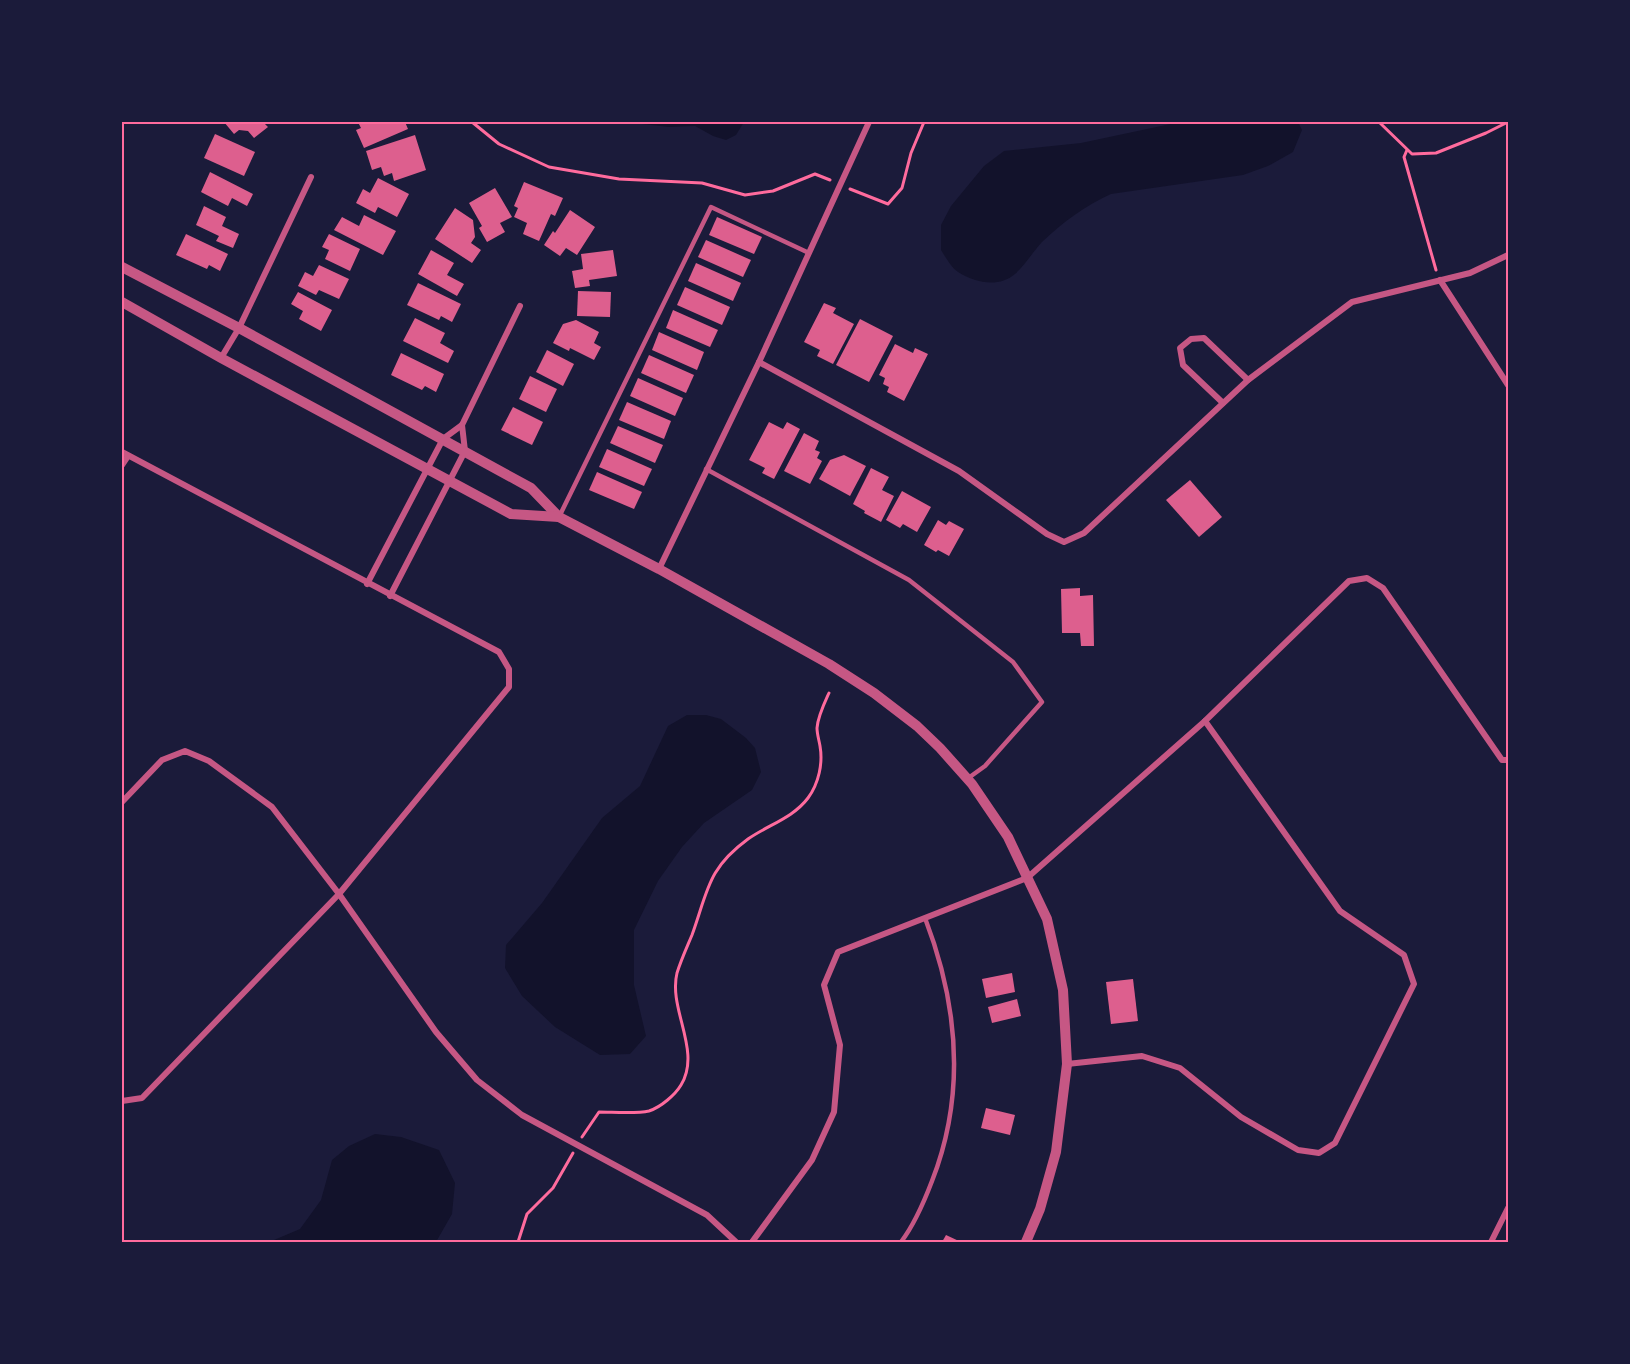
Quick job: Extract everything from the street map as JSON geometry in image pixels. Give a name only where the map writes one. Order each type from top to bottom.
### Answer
[{"type":"street","points":[[659,569],[759,362],[869,122]]},
{"type":"street","points":[[221,358],[239,328],[311,177]]},
{"type":"street","points":[[759,362],[960,471],[1047,534],[1064,542],[1084,533],[1248,380],[1352,302],[1470,273],[1509,255]]},
{"type":"street","points":[[122,267],[239,328],[531,488],[559,518],[659,569],[829,664],[874,693],[917,726],[967,779],[1008,837],[1047,919],[1063,990],[1067,1064],[1056,1152],[1040,1209],[1026,1242]]},
{"type":"street","points":[[1440,280],[1509,385]]},
{"type":"street","points":[[122,302],[511,514],[559,518]]},
{"type":"street","points":[[367,584],[443,439],[462,425],[520,306]]},
{"type":"street","points":[[1223,403],[1183,365],[1180,348],[1191,339],[1204,338],[1248,380]]},
{"type":"street","points":[[390,596],[465,451],[462,425]]},
{"type":"street","points":[[122,465],[125,454],[499,652],[509,669],[509,687],[339,894],[142,1098],[122,1101]]},
{"type":"street","points":[[752,1242],[812,1160],[834,1112],[840,1046],[824,985],[838,952],[1027,878],[1205,721],[1349,581],[1366,578],[1383,588],[1502,760],[1509,760]]},
{"type":"street","points":[[1067,1064],[1142,1056],[1180,1068],[1241,1117],[1298,1150],[1319,1153],[1335,1143],[1414,984],[1404,955],[1340,911],[1205,721]]},
{"type":"street","points":[[122,802],[162,760],[185,751],[209,761],[272,807],[339,894],[436,1032],[477,1080],[522,1115],[707,1215],[736,1242]]},
{"type":"street","points":[[1491,1242],[1509,1208]]},
{"type":"lane","points":[[559,518],[711,207],[809,253]]},
{"type":"lane","points":[[706,469],[909,580],[1013,662],[1042,702],[985,766],[967,779]]},
{"type":"lane","points":[[901,1242],[926,1198],[941,1160],[955,1077],[954,1035],[948,989],[925,918]]},
{"type":"path","points":[[472,122],[499,144],[549,167],[619,179],[702,183],[745,195],[773,191],[816,174],[888,204],[902,188],[911,153],[924,122]]},
{"type":"path","points":[[1379,122],[1412,154],[1436,153],[1509,122]]},
{"type":"path","points":[[1407,149],[1404,158],[1440,280]]},
{"type":"path","points":[[518,1242],[527,1214],[553,1188],[591,1121],[599,1113],[649,1111],[667,1101],[681,1085],[687,1066],[677,1001],[676,975],[706,892],[713,874],[729,854],[760,831],[779,823],[808,798],[823,762],[817,729],[829,693]]},
{"type":"shaded area","points":[[625,122],[744,122],[736,135],[726,140],[695,126],[669,127]]},
{"type":"shaded area","points":[[1180,122],[1298,122],[1302,130],[1293,152],[1268,166],[1243,175],[1111,194],[1102,198],[1058,228],[1042,242],[1015,274],[1002,281],[979,281],[965,276],[953,268],[941,250],[941,225],[951,206],[984,166],[1004,151],[1081,143]]},
{"type":"shaded area","points":[[687,715],[706,715],[721,719],[746,738],[755,748],[761,772],[752,790],[704,823],[682,847],[658,881],[634,930],[634,985],[646,1036],[630,1054],[600,1055],[555,1027],[522,996],[505,968],[506,945],[542,903],[602,818],[640,786],[668,726]]},
{"type":"shaded area","points":[[375,1134],[401,1137],[439,1150],[455,1183],[452,1214],[436,1242],[251,1242],[274,1240],[300,1229],[321,1200],[332,1160],[349,1146]]},
{"type":"building","points":[[224,122],[263,122],[268,127],[254,138],[248,131],[239,130],[234,134]]},
{"type":"building","points":[[358,122],[405,122],[408,129],[364,148],[356,130],[361,128]]},
{"type":"building","points":[[215,134],[255,152],[244,176],[204,158]]},
{"type":"building","points":[[415,135],[426,170],[394,181],[392,173],[384,176],[381,167],[372,170],[366,151]]},
{"type":"building","points":[[210,172],[253,194],[247,206],[232,198],[228,206],[201,192]]},
{"type":"building","points":[[378,178],[409,194],[397,217],[378,207],[375,213],[356,203],[363,189],[370,193]]},
{"type":"building","points":[[524,182],[563,198],[555,216],[551,214],[539,241],[523,234],[527,223],[514,217],[518,208],[514,206]]},
{"type":"building","points":[[495,188],[512,217],[500,223],[505,232],[487,242],[479,228],[482,226],[469,203]]},
{"type":"building","points":[[204,206],[226,217],[222,226],[239,234],[233,248],[216,241],[219,236],[196,225]]},
{"type":"building","points":[[455,208],[473,220],[475,237],[471,243],[481,250],[472,263],[435,239]]},
{"type":"building","points":[[570,210],[595,227],[577,255],[566,248],[560,256],[544,245]]},
{"type":"building","points":[[364,215],[396,231],[383,255],[334,230],[342,217],[359,226]]},
{"type":"building","points":[[717,217],[762,237],[754,254],[709,235]]},
{"type":"building","points":[[186,234],[228,254],[220,271],[209,265],[207,269],[176,255]]},
{"type":"building","points":[[329,234],[360,249],[350,271],[325,259],[329,250],[322,247]]},
{"type":"building","points":[[706,240],[751,260],[743,277],[698,257]]},
{"type":"building","points":[[431,250],[454,263],[447,275],[464,284],[457,296],[418,274]]},
{"type":"building","points":[[613,250],[617,276],[589,280],[590,286],[575,288],[572,271],[583,269],[581,254]]},
{"type":"building","points":[[696,263],[741,283],[733,301],[688,281]]},
{"type":"building","points":[[319,265],[349,279],[339,299],[319,290],[316,295],[298,286],[305,272],[313,276]]},
{"type":"building","points":[[418,283],[461,304],[452,322],[441,316],[439,320],[407,305]]},
{"type":"building","points":[[685,287],[730,307],[722,325],[677,305]]},
{"type":"building","points":[[578,291],[611,292],[610,317],[577,316]]},
{"type":"building","points":[[298,292],[332,310],[321,331],[299,319],[303,311],[291,304]]},
{"type":"building","points":[[824,303],[836,308],[833,313],[854,324],[833,364],[817,356],[820,350],[804,342]]},
{"type":"building","points":[[673,310],[718,330],[710,347],[666,328]]},
{"type":"building","points":[[415,318],[445,333],[440,343],[454,351],[448,363],[403,341]]},
{"type":"building","points":[[860,319],[893,336],[869,382],[836,365]]},
{"type":"building","points":[[576,320],[599,332],[594,343],[601,347],[594,360],[570,348],[569,351],[553,343],[563,324]]},
{"type":"building","points":[[659,332],[704,352],[697,370],[652,350]]},
{"type":"building","points":[[895,344],[913,353],[915,348],[928,354],[904,401],[887,392],[889,387],[883,384],[885,378],[879,375]]},
{"type":"building","points":[[547,350],[574,364],[563,386],[536,372]]},
{"type":"building","points":[[401,353],[444,374],[436,392],[425,386],[422,390],[391,375]]},
{"type":"building","points":[[649,355],[694,375],[686,393],[641,373]]},
{"type":"building","points":[[530,376],[557,389],[546,412],[519,399]]},
{"type":"building","points":[[638,378],[683,398],[675,416],[630,396]]},
{"type":"building","points":[[627,402],[671,421],[664,439],[619,420]]},
{"type":"building","points":[[513,407],[543,422],[532,445],[501,430]]},
{"type":"building","points":[[769,422],[783,429],[787,422],[800,429],[774,479],[762,473],[765,468],[749,460]]},
{"type":"building","points":[[618,426],[663,445],[655,463],[610,443]]},
{"type":"building","points":[[804,433],[819,441],[815,450],[820,452],[817,458],[822,461],[810,484],[784,471]]},
{"type":"building","points":[[607,449],[652,469],[644,486],[599,467]]},
{"type":"building","points":[[844,455],[866,466],[850,496],[819,479],[830,460]]},
{"type":"building","points":[[871,468],[889,477],[882,490],[894,496],[881,522],[853,504]]},
{"type":"building","points":[[597,472],[642,492],[634,509],[589,490]]},
{"type":"building","points":[[1190,480],[1222,517],[1199,537],[1166,500]]},
{"type":"building","points":[[902,491],[931,507],[917,532],[903,524],[900,528],[886,520]]},
{"type":"building","points":[[938,520],[946,525],[949,521],[964,529],[949,556],[924,545]]},
{"type":"building","points":[[1080,588],[1080,596],[1093,595],[1094,646],[1081,646],[1080,633],[1062,633],[1061,589]]},
{"type":"building","points":[[1012,973],[1015,992],[986,998],[982,979]]},
{"type":"building","points":[[1133,979],[1138,1021],[1111,1024],[1106,982]]},
{"type":"building","points":[[1017,999],[1021,1016],[992,1023],[988,1007]]},
{"type":"building","points":[[986,1108],[1015,1115],[1010,1135],[981,1128]]},
{"type":"building","points":[[946,1235],[961,1242],[942,1242]]}]
